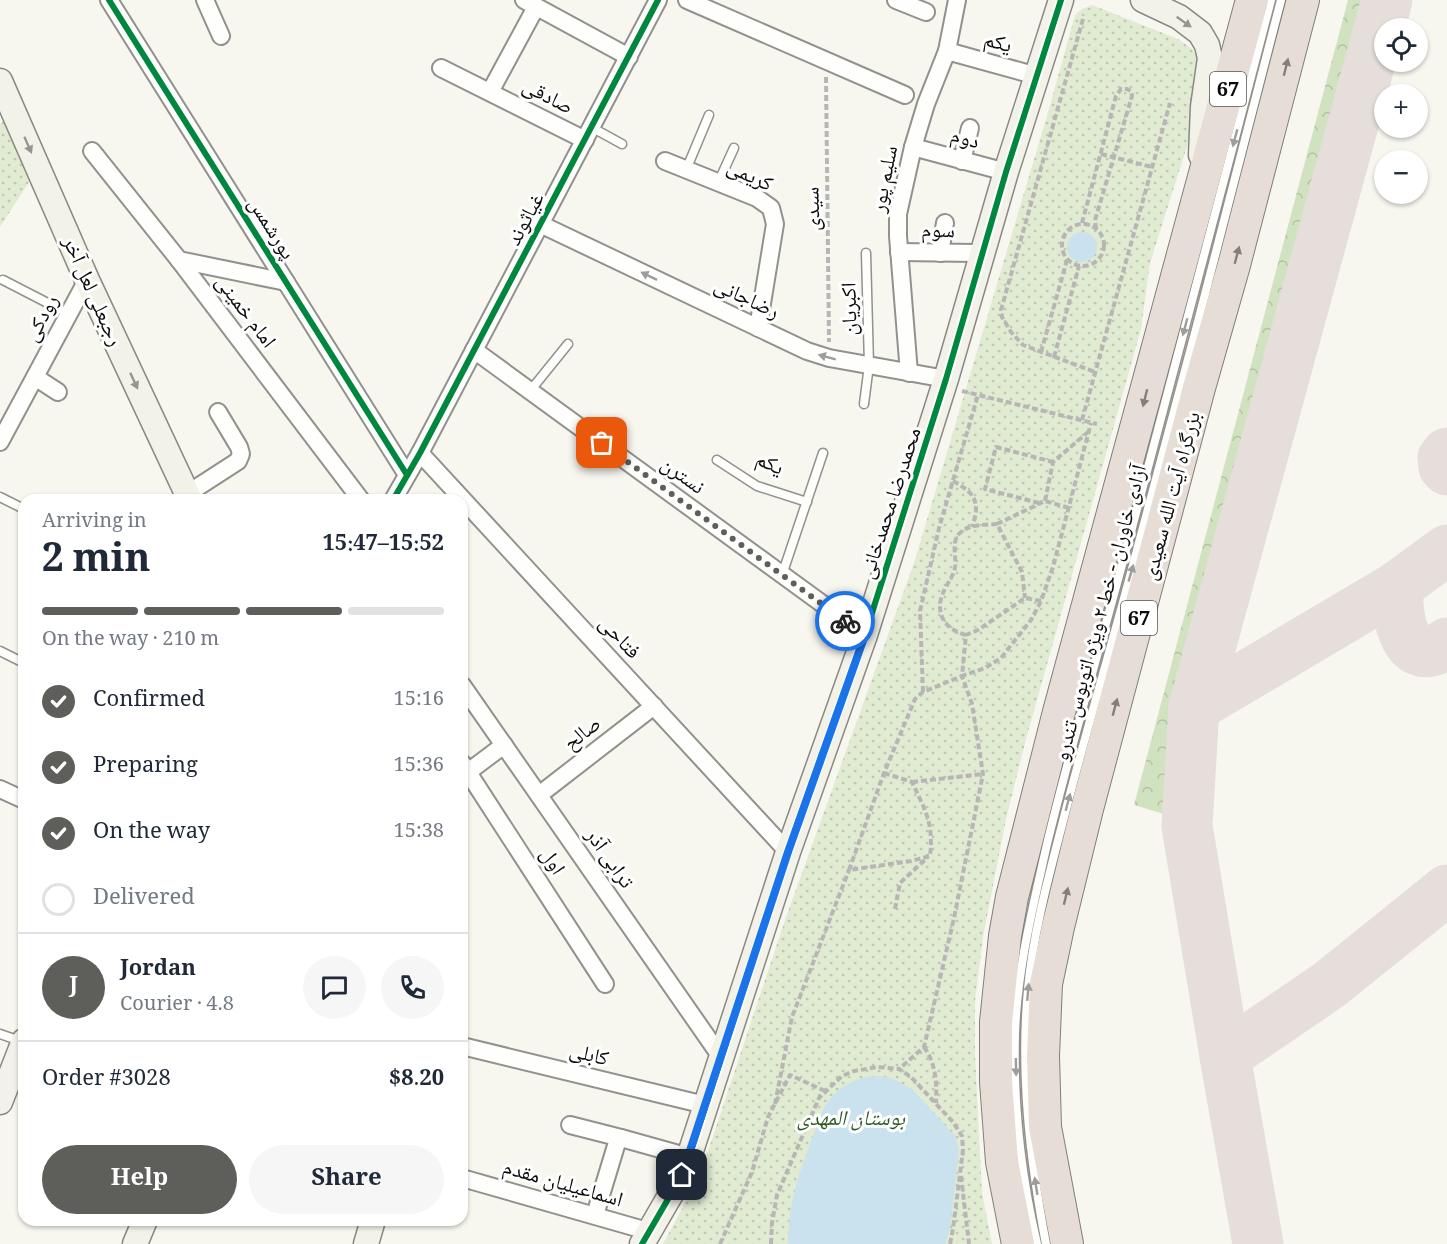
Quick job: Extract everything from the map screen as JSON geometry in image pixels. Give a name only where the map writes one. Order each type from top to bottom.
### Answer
[{"type":"highway","name":"67","points":[[1018,1244],[1002,1162],[996,1082],[996,1022],[1005,936],[1012,897],[1059,712],[1252,0]]},
{"type":"highway","name":"بزرگراه آیت الله سعیدی","points":[[1067,1244],[1045,1127],[1043,1056],[1046,984],[1087,809],[1303,0]]},
{"type":"street","name":"پورشمس","points":[[109,0],[407,475]]},
{"type":"street","points":[[205,0],[220,36]]},
{"type":"street","name":"غیاثوند","points":[[396,494],[658,0]]},
{"type":"street","points":[[687,0],[905,95]]},
{"type":"street","points":[[897,0],[926,12]]},
{"type":"street","name":"سلیم پور","points":[[909,373],[898,214],[913,147],[946,51],[957,0]]},
{"type":"street","name":"محمدرضا محمدخانی","points":[[647,1238],[682,1175],[788,852],[865,635],[945,382],[1006,172],[1061,0]]},
{"type":"street","points":[[1143,0],[1179,17],[1200,33],[1206,45],[1210,58],[1201,142],[1203,179]]},
{"type":"street","points":[[530,4],[629,57]]},
{"type":"street","name":"صادقی","points":[[490,92],[530,4]]},
{"type":"street","name":"یکم","points":[[946,51],[1037,76]]},
{"type":"street","name":"صادقی","points":[[441,68],[490,92],[588,134]]},
{"type":"street","name":"رجبعلی لعل آخر","points":[[2,90],[187,494]]},
{"type":"street","points":[[962,160],[970,128]]},
{"type":"street","name":"دوم","points":[[913,147],[1006,172]]},
{"type":"street","name":"امام خمینی","points":[[92,151],[179,260],[357,494]]},
{"type":"street","name":"کریمی","points":[[665,161],[765,202],[771,208],[775,224],[758,328]]},
{"type":"street","points":[[940,253],[945,223]]},
{"type":"street","name":"رضاجانی","points":[[540,224],[807,351],[945,382]]},
{"type":"street","name":"سوم","points":[[899,252],[976,254]]},
{"type":"street","points":[[179,260],[286,282]]},
{"type":"street","name":"رودکی","points":[[2,435],[87,280]]},
{"type":"street","name":"نسترن","points":[[474,350],[865,635]]},
{"type":"street","points":[[35,377],[58,392]]},
{"type":"street","points":[[192,494],[238,461],[241,454],[218,412]]},
{"type":"street","name":"فتاحی","points":[[420,453],[458,494]]},
{"type":"street","name":"فتاحی","points":[[468,505],[788,852]]},
{"type":"street","name":"ترابی آذر","points":[[468,694],[721,1057]]},
{"type":"street","name":"صالح","points":[[538,795],[654,706]]},
{"type":"street","points":[[468,766],[504,745]]},
{"type":"street","name":"اول","points":[[468,773],[605,984]]},
{"type":"street","points":[[0,789],[18,797]]},
{"type":"street","name":"کابلی","points":[[468,1047],[705,1105]]},
{"type":"street","points":[[0,1102],[18,1057]]},
{"type":"street","points":[[570,1125],[688,1157]]},
{"type":"street","points":[[595,1215],[615,1144],[621,1138]]},
{"type":"street","name":"اسماعیلیان مقدم","points":[[468,1180],[595,1215],[647,1238]]},
{"type":"street","points":[[135,1244],[142,1226]]},
{"type":"street","points":[[366,1244],[370,1226]]},
{"type":"lane","name":"آزادی خاوران - خط ۲ ویژه اتوبوس تندرو","points":[[1037,1244],[1022,1164],[1017,1105],[1015,1034],[1026,935],[1054,815],[1142,492],[1271,0]]},
{"type":"lane","name":"آزادی خاوران - خط ۲ ویژه اتوبوس تندرو","points":[[1046,1244],[1030,1152],[1024,1038],[1028,986],[1036,932],[1070,792],[1134,565],[1281,0]]},
{"type":"lane","points":[[686,171],[710,115]]},
{"type":"lane","points":[[588,134],[622,144]]},
{"type":"lane","points":[[718,184],[734,148]]},
{"type":"lane","name":"اکبریان","points":[[864,404],[868,365],[866,253]]},
{"type":"lane","points":[[3,280],[69,314]]},
{"type":"lane","points":[[530,391],[568,344]]},
{"type":"lane","points":[[782,575],[823,453]]},
{"type":"lane","name":"یکم","points":[[717,460],[757,486],[807,502]]},
{"type":"lane","points":[[0,497],[18,506]]},
{"type":"lane","points":[[0,651],[18,660]]},
{"type":"lane","points":[[0,1034],[18,1040]]},
{"type":"path","points":[[1083,19],[1001,310],[1002,317],[1011,332],[1023,345],[1095,372]]},
{"type":"path","points":[[1082,223],[1116,96],[1121,89],[1127,88],[1131,91],[1132,96],[1095,220],[1096,228],[1104,240],[1102,253],[1093,263],[1079,266],[1067,260],[1061,247],[1061,240],[1069,228],[1082,223],[1096,228]]},
{"type":"path","points":[[1082,420],[1170,103]]},
{"type":"path","points":[[1101,154],[1152,167]]},
{"type":"path","points":[[1041,352],[1067,260]]},
{"type":"path","points":[[1054,357],[1079,266]]},
{"type":"path","points":[[945,382],[978,395],[1097,424]]},
{"type":"path","points":[[923,692],[920,611],[939,528],[978,395]]},
{"type":"path","points":[[775,1104],[792,1017],[884,773],[915,699],[923,692],[985,668],[1001,658],[1030,620],[1041,601],[1053,567],[1090,423]]},
{"type":"path","points":[[1044,501],[1053,462],[1088,432]]},
{"type":"path","points":[[1039,503],[985,489],[996,447],[1053,462]]},
{"type":"path","points":[[953,480],[969,490],[974,497],[976,508],[972,527]]},
{"type":"path","points":[[1041,601],[1025,598],[978,630],[966,635],[958,633],[943,622],[939,607],[954,572],[955,542],[960,532],[972,527],[997,524],[1044,501],[1069,508]]},
{"type":"path","points":[[997,524],[1022,572],[1025,598]]},
{"type":"path","points":[[899,1069],[924,1047],[954,918],[983,774],[972,704],[962,676],[966,635]]},
{"type":"path","points":[[884,773],[912,782],[983,774]]},
{"type":"path","points":[[895,909],[900,883],[930,856],[931,824],[912,782]]},
{"type":"path","points":[[849,870],[930,856]]},
{"type":"path","points":[[924,1047],[931,1056],[937,1083],[936,1104]]},
{"type":"path","points":[[771,1244],[777,1195],[819,1098],[842,1076],[854,1071],[878,1067],[899,1069],[911,1077],[958,1128],[962,1136],[961,1169],[950,1244]]},
{"type":"path","points":[[720,1244],[752,1172],[768,1117],[790,1075],[825,1091]]},
{"type":"path","points":[[961,1169],[969,1244]]},
{"type":"green space","points":[[1348,0],[1376,0],[1187,710],[1174,817],[1134,805]]},
{"type":"green space","name":"بوستان المهدی","points":[[1092,5],[1178,39],[1192,49],[1201,60],[1199,87],[1189,140],[1150,263],[1141,329],[1025,743],[1006,819],[983,937],[975,1001],[975,1054],[982,1193],[992,1244],[663,1244],[700,1175],[785,920],[915,560],[1075,15]]},
{"type":"green space","points":[[5,119],[31,179],[0,227],[0,124]]},
{"type":"water","points":[[1082,232],[1088,233],[1096,241],[1096,253],[1088,261],[1082,262],[1076,261],[1068,253],[1067,247],[1068,241],[1076,233]]},
{"type":"water","points":[[879,1076],[891,1078],[912,1089],[956,1137],[959,1151],[950,1229],[945,1244],[788,1244],[795,1192],[804,1159],[823,1110],[833,1096],[846,1085],[853,1081]]},
{"type":"taxiway","points":[[1225,1056],[1187,826],[1194,707],[1387,0]]},
{"type":"taxiway","points":[[1447,453],[1443,458],[1444,467],[1447,470]]},
{"type":"taxiway","points":[[1194,707],[1395,588],[1447,550]]},
{"type":"taxiway","points":[[1399,585],[1401,625],[1412,646],[1422,651],[1433,651],[1447,643]]},
{"type":"taxiway","points":[[1258,1244],[1225,1056],[1329,985],[1447,890]]},
{"type":"cycle path","points":[[109,0],[407,475]]},
{"type":"cycle path","points":[[396,494],[658,0]]},
{"type":"cycle path","points":[[642,1244],[682,1175],[689,1157],[788,852],[865,635],[946,379],[1006,172],[1061,0]]},
{"type":"way so far","points":[[602,443],[845,621]]},
{"type":"route","points":[[682,1175],[788,852],[865,635],[845,621]]}]
